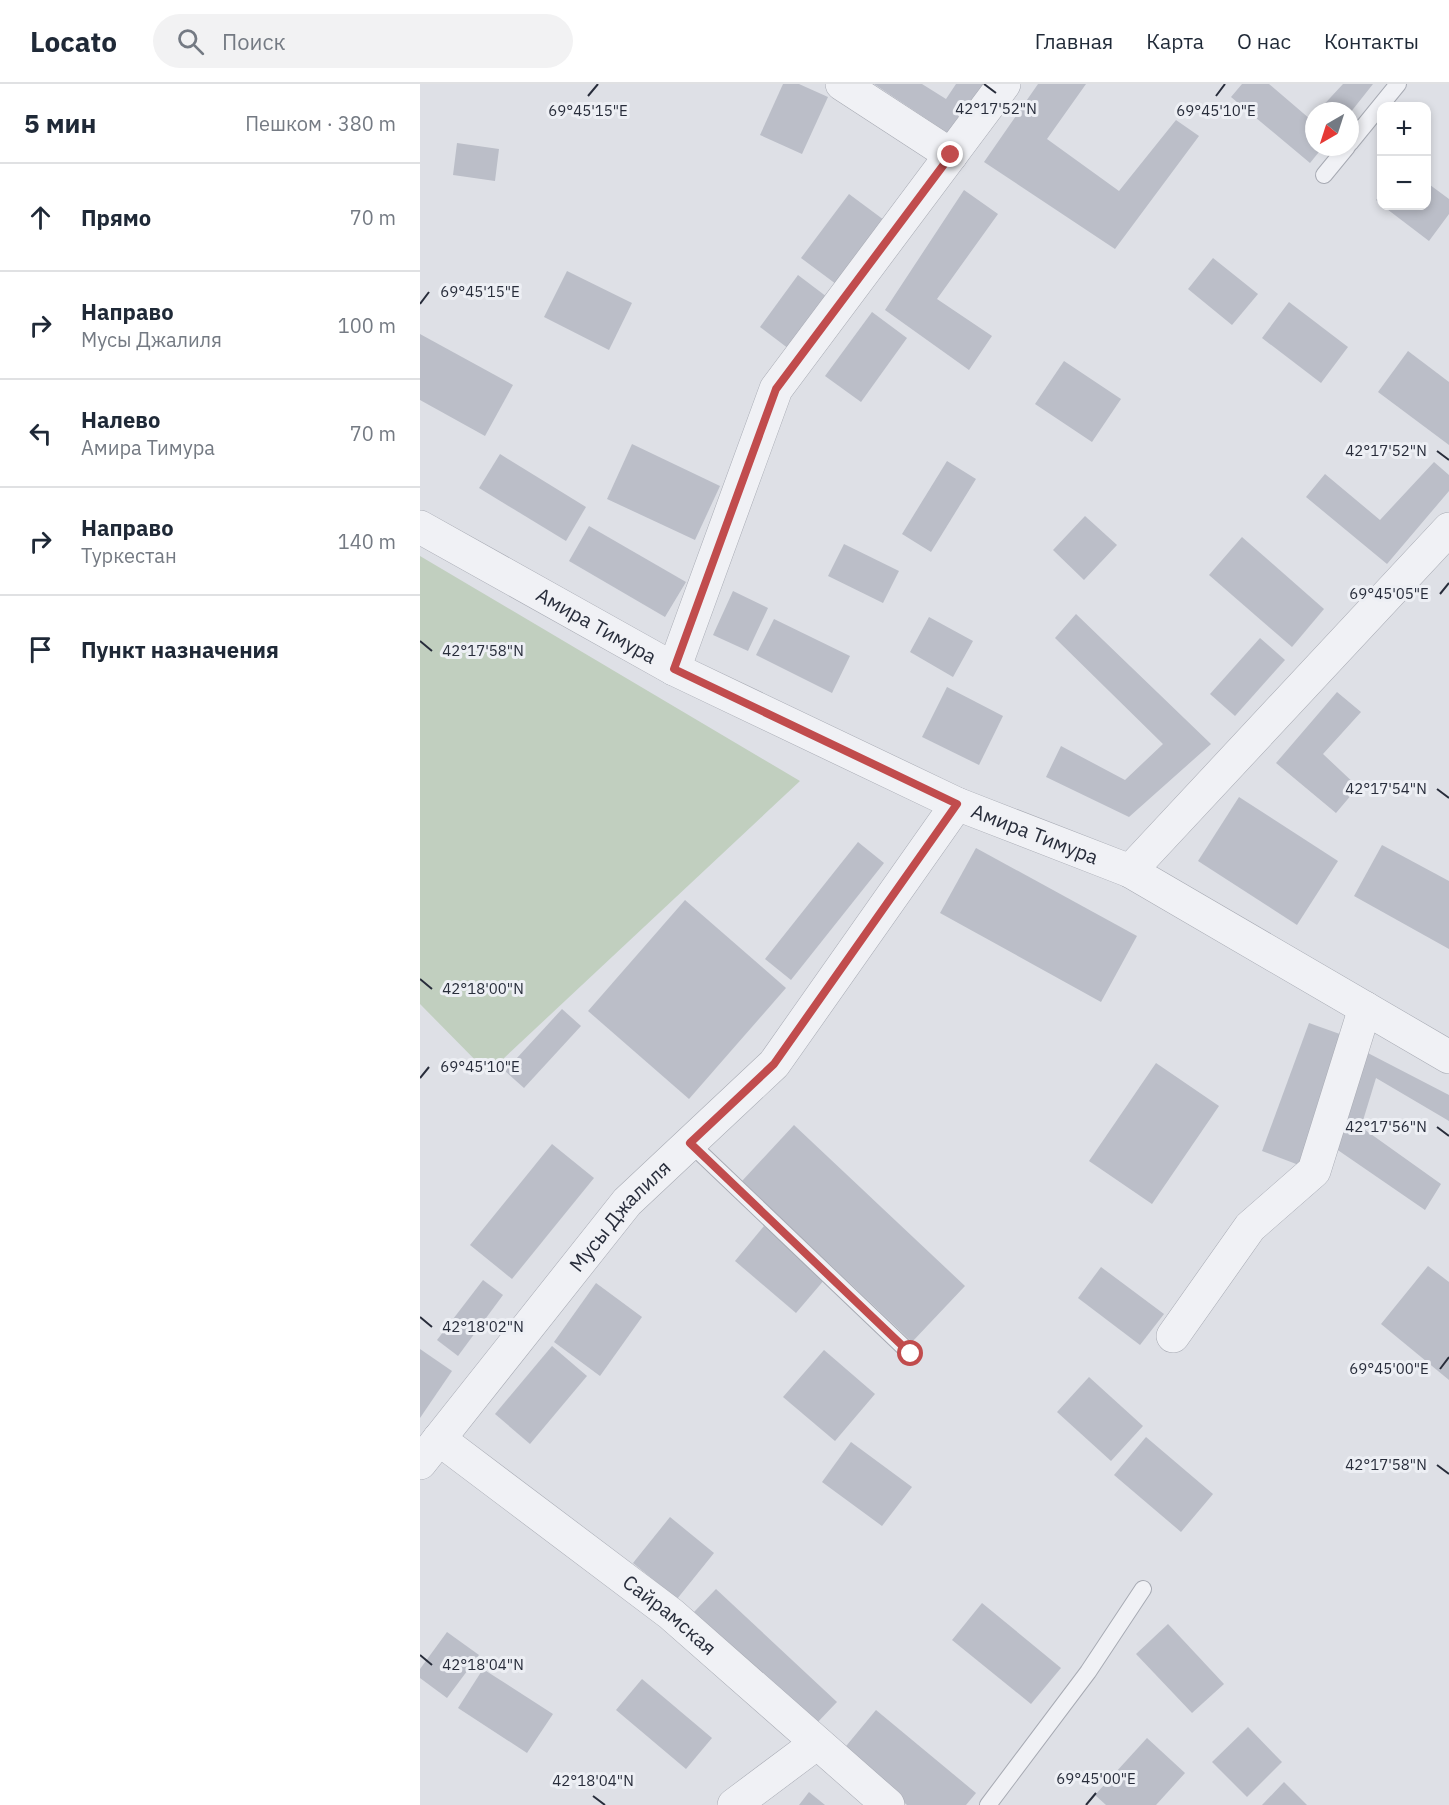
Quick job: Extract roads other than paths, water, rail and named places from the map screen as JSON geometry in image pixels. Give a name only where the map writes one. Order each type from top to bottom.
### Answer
[{"type":"street","points":[[842,84],[951,155]]},
{"type":"street","points":[[674,669],[776,389],[1004,84]]},
{"type":"street","name":"Амира Тимура","points":[[420,527],[674,669],[957,804],[1130,871],[1449,1057]]},
{"type":"street","points":[[1130,871],[1449,529]]},
{"type":"street","name":"Мусы Джалиля","points":[[430,1451],[627,1202],[774,1064],[957,804]]},
{"type":"street","points":[[1173,1336],[1250,1227],[1314,1171],[1365,1008]]},
{"type":"street","name":"Сайрамская","points":[[430,1451],[671,1614],[888,1805]]},
{"type":"street","points":[[734,1805],[818,1743]]},
{"type":"lane","points":[[1359,132],[1398,84]]},
{"type":"lane","points":[[1324,175],[1340,156]]},
{"type":"lane","points":[[690,1143],[911,1354]]},
{"type":"lane","points":[[988,1805],[1088,1672],[1143,1589]]}]
